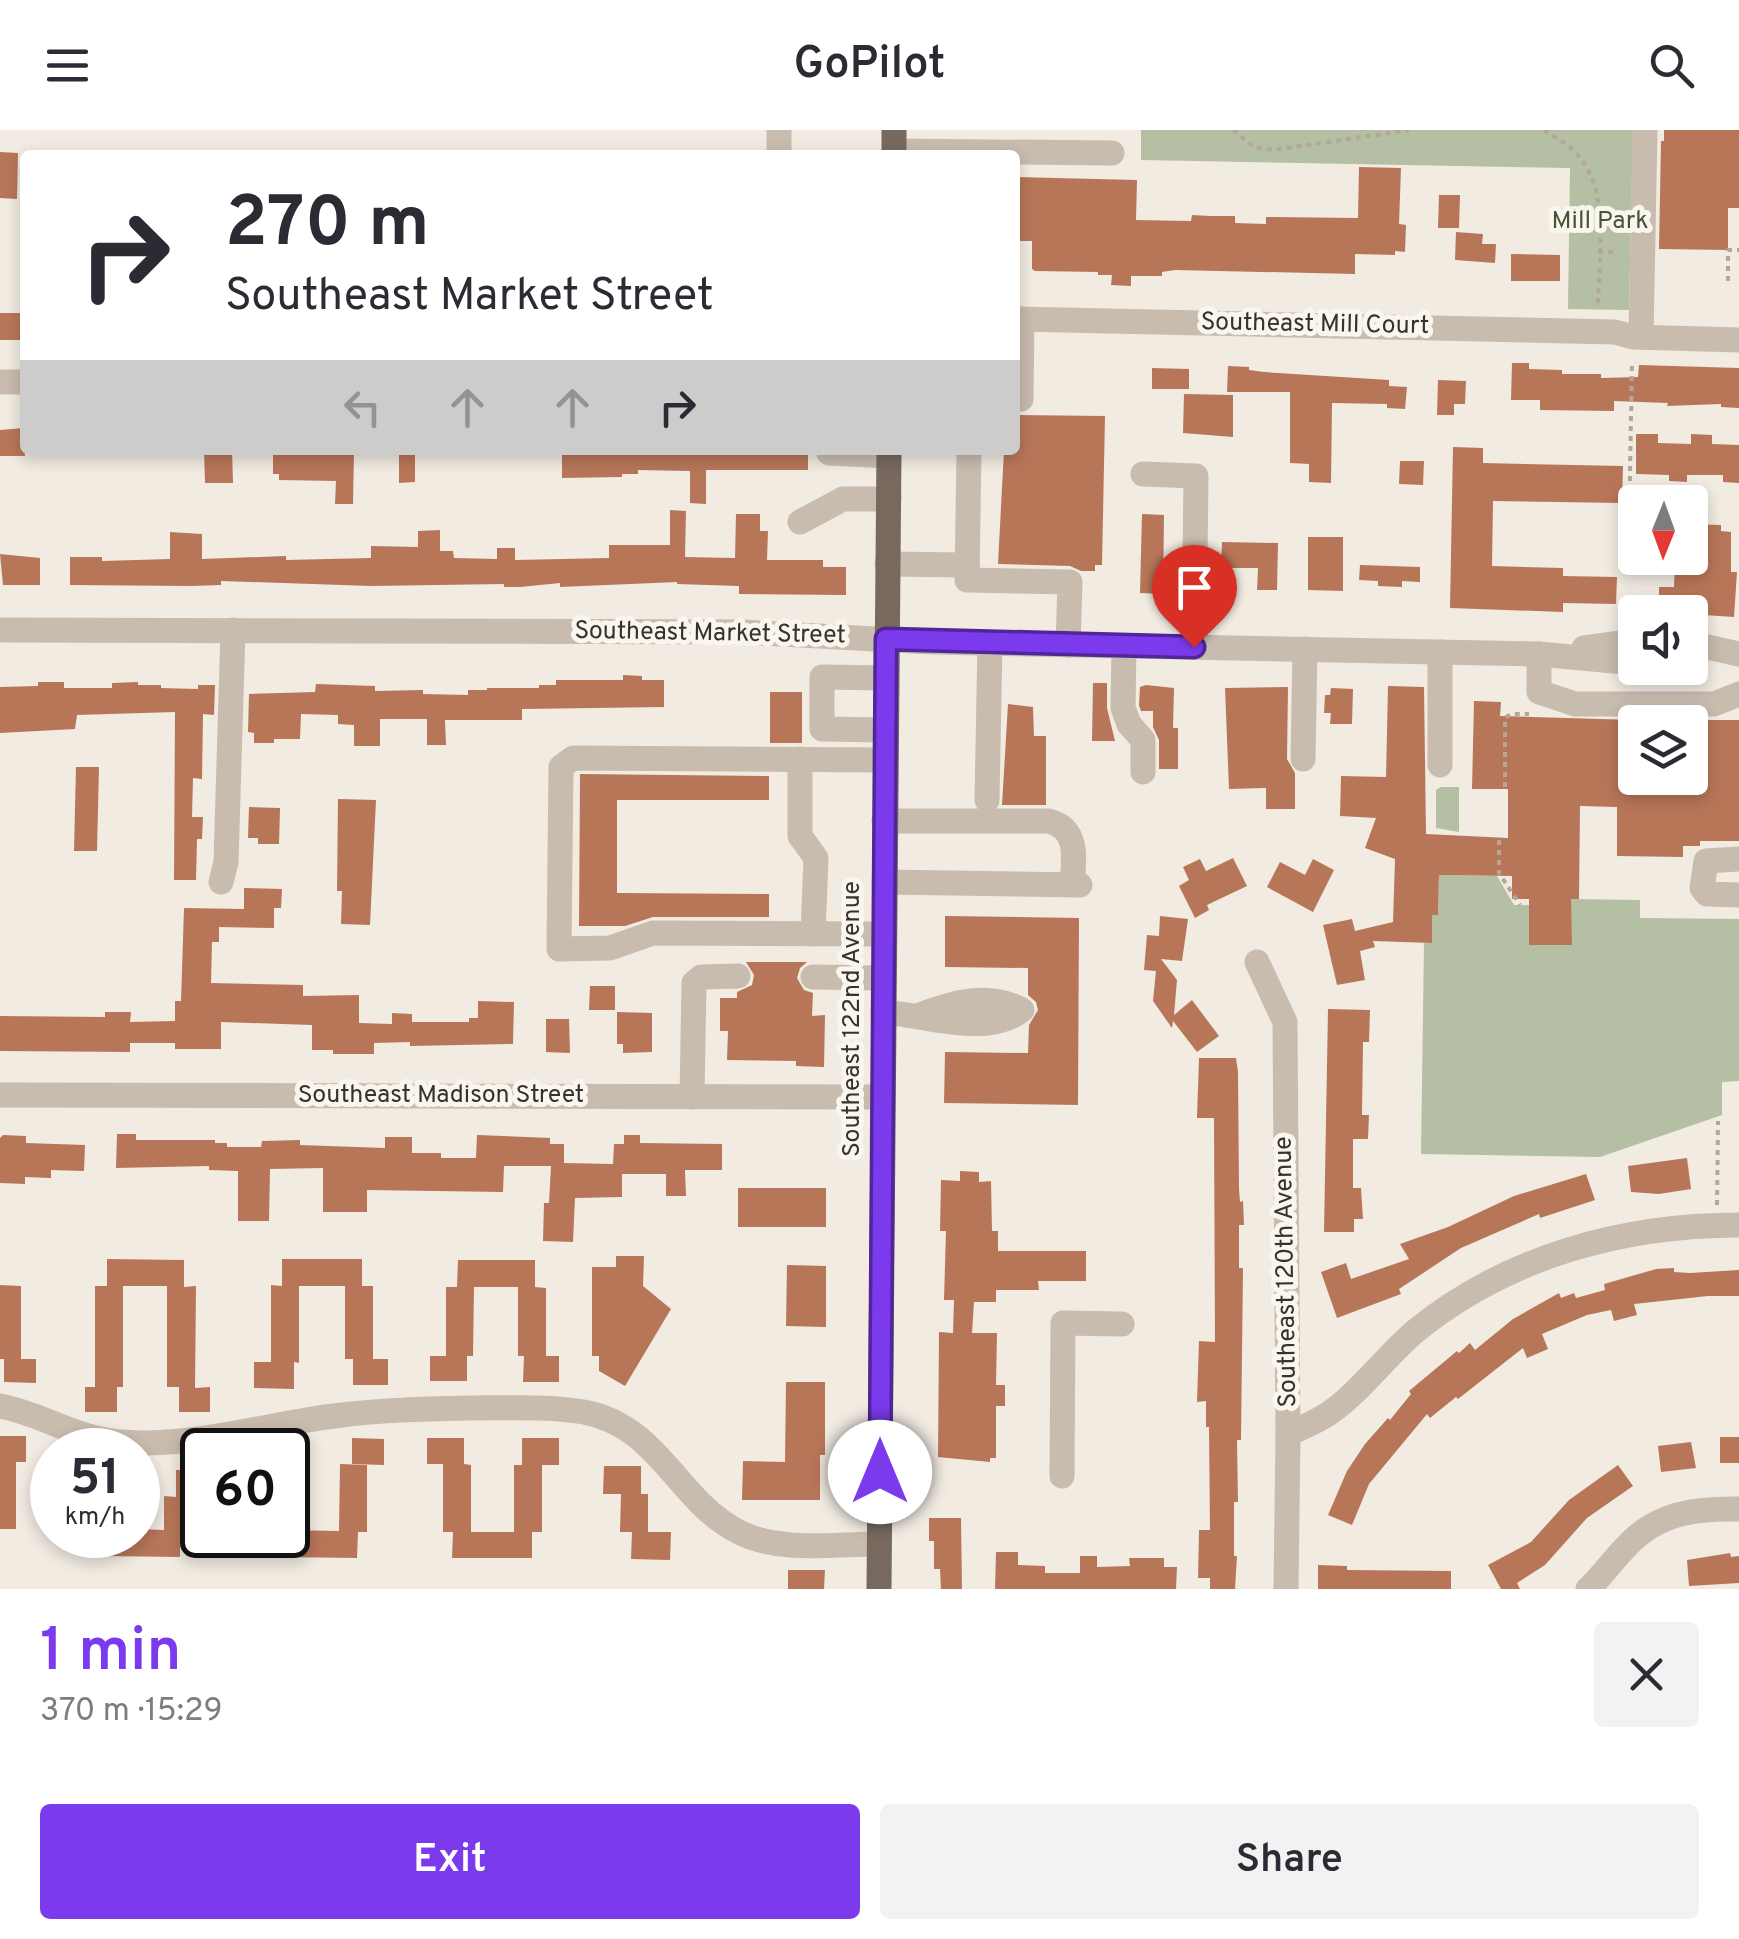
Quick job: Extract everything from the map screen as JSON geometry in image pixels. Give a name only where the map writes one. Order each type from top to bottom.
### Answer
[{"type":"main road","name":"Southeast 122nd Avenue","points":[[879,1589],[889,455]]},
{"type":"street","points":[[1622,335],[1645,130]]},
{"type":"street","points":[[894,145],[1112,152]]},
{"type":"street","name":"Southeast Mill Court","points":[[1020,319],[1739,340]]},
{"type":"street","points":[[1020,358],[1020,398]]},
{"type":"street","points":[[969,455],[966,580],[1070,582],[1068,645]]},
{"type":"street","points":[[1143,474],[1196,476],[1194,647]]},
{"type":"street","points":[[800,522],[843,499],[888,499]]},
{"type":"street","points":[[888,564],[967,565]]},
{"type":"street","name":"Southeast Market Street","points":[[0,630],[742,632],[990,644],[1540,654],[1618,661]]},
{"type":"street","points":[[220,882],[226,862],[233,630]]},
{"type":"street","points":[[822,636],[822,728],[885,730]]},
{"type":"street","name":"Southeast Market Street","points":[[1540,654],[1618,643]]},
{"type":"street","points":[[986,800],[990,644]]},
{"type":"street","points":[[1124,646],[1123,708],[1129,724],[1143,740],[1144,772]]},
{"type":"street","points":[[1708,647],[1739,656]]},
{"type":"street","points":[[1303,759],[1305,649]]},
{"type":"street","points":[[1440,652],[1440,765]]},
{"type":"street","points":[[1540,654],[1540,692],[1574,704],[1714,704],[1739,694]]},
{"type":"street","points":[[1708,660],[1739,656]]},
{"type":"street","points":[[822,678],[886,678]]},
{"type":"street","points":[[884,934],[653,933],[610,948],[559,949],[561,768],[573,758],[885,760]]},
{"type":"street","points":[[800,759],[800,836],[816,858],[813,934]]},
{"type":"street","points":[[884,821],[1031,820],[1059,824],[1068,830],[1072,842],[1076,885],[884,882]]},
{"type":"street","points":[[1739,859],[1706,861],[1702,888],[1707,894],[1739,894]]},
{"type":"street","name":"Southeast 120th Avenue","points":[[1257,962],[1285,1022],[1286,1589]]},
{"type":"street","points":[[692,1096],[694,983],[701,977],[738,976]]},
{"type":"street","points":[[813,977],[883,978]]},
{"type":"street","points":[[883,1012],[920,1015]]},
{"type":"street","name":"Southeast Madison Street","points":[[0,1094],[882,1097]]},
{"type":"street","points":[[1288,1434],[1326,1416],[1416,1330],[1450,1304],[1489,1283],[1544,1257],[1587,1244],[1678,1226],[1728,1225]]},
{"type":"street","points":[[1062,1476],[1063,1323],[1122,1324]]},
{"type":"street","points":[[0,1406],[82,1434],[148,1442],[406,1410],[532,1407],[581,1412],[617,1422],[635,1433],[716,1516],[737,1532],[761,1541],[879,1544]]},
{"type":"street","points":[[1588,1589],[1628,1544],[1668,1517],[1692,1509],[1739,1509]]},
{"type":"path","points":[[1232,130],[1254,147],[1273,150],[1410,130]]},
{"type":"path","points":[[1544,130],[1577,154],[1592,179],[1599,207],[1622,335],[1627,485]]},
{"type":"path","points":[[1728,281],[1728,250],[1739,250]]},
{"type":"path","points":[[1506,787],[1505,718],[1511,714],[1543,714]]},
{"type":"path","points":[[1498,840],[1499,873],[1520,905]]},
{"type":"path","points":[[1718,1121],[1728,1225]]},
{"type":"green space","name":"Mill Park","points":[[1141,130],[1633,130],[1629,310],[1568,309],[1570,168],[1141,160]]},
{"type":"green space","points":[[1459,787],[1459,832],[1436,828],[1436,790]]},
{"type":"green space","points":[[1439,875],[1497,876],[1514,905],[1529,905],[1530,945],[1571,945],[1571,899],[1640,900],[1640,918],[1739,919],[1739,1081],[1722,1082],[1722,1115],[1600,1157],[1421,1154],[1424,943],[1432,943]]},
{"type":"building","points":[[1664,130],[1739,130],[1739,208],[1728,208],[1728,250],[1659,249]]},
{"type":"building","points":[[0,152],[18,153],[17,199],[0,198]]},
{"type":"building","points":[[1359,167],[1401,168],[1399,224],[1406,225],[1405,252],[1355,254],[1355,274],[1175,270],[1162,272],[1162,276],[1131,276],[1131,286],[1111,285],[1112,275],[1098,272],[1032,269],[1032,241],[1020,241],[1020,177],[1137,180],[1136,220],[1191,221],[1192,215],[1235,216],[1235,223],[1266,224],[1266,217],[1358,218]]},
{"type":"building","points":[[1439,195],[1460,195],[1459,228],[1438,228]]},
{"type":"building","points":[[1456,232],[1483,234],[1482,244],[1496,244],[1495,263],[1455,260]]},
{"type":"building","points":[[1511,254],[1560,255],[1560,281],[1511,281]]},
{"type":"building","points":[[0,313],[20,313],[20,340],[0,340]]},
{"type":"building","points":[[1512,363],[1529,363],[1529,369],[1562,370],[1562,374],[1601,374],[1601,378],[1638,377],[1639,365],[1739,368],[1739,408],[1614,401],[1614,411],[1540,410],[1540,400],[1511,400]]},
{"type":"building","points":[[1228,366],[1389,380],[1389,386],[1407,387],[1405,409],[1387,408],[1387,404],[1332,403],[1331,483],[1309,482],[1309,464],[1290,463],[1290,392],[1227,392]]},
{"type":"building","points":[[1152,368],[1189,369],[1189,389],[1152,389]]},
{"type":"building","points":[[1438,380],[1466,381],[1465,404],[1454,404],[1454,415],[1437,415]]},
{"type":"building","points":[[1184,394],[1233,395],[1233,437],[1183,433]]},
{"type":"building","points":[[1020,415],[1105,416],[1102,565],[1095,565],[1095,571],[1081,571],[1070,566],[998,564],[1004,455],[1020,455]]},
{"type":"building","points":[[20,428],[20,455],[25,456],[0,456],[0,430]]},
{"type":"building","points":[[1636,434],[1658,434],[1658,443],[1691,444],[1691,434],[1712,435],[1712,444],[1739,445],[1739,483],[1723,482],[1723,475],[1687,475],[1687,482],[1669,481],[1669,475],[1636,474]]},
{"type":"building","points":[[1453,447],[1483,448],[1483,463],[1623,466],[1618,503],[1493,501],[1492,566],[1563,568],[1563,576],[1617,577],[1616,604],[1563,603],[1563,612],[1450,608]]},
{"type":"building","points":[[204,455],[232,455],[233,483],[205,483]]},
{"type":"building","points":[[273,455],[354,455],[353,504],[335,504],[336,481],[279,480],[279,474],[273,474]]},
{"type":"building","points":[[399,455],[415,455],[415,482],[399,483]]},
{"type":"building","points":[[562,455],[808,455],[808,470],[706,470],[706,504],[690,503],[690,471],[638,470],[638,474],[622,477],[562,478]]},
{"type":"building","points":[[1400,461],[1424,461],[1423,485],[1399,484]]},
{"type":"building","points":[[670,510],[686,511],[685,557],[735,558],[736,514],[760,514],[760,531],[768,531],[767,560],[823,560],[823,567],[846,567],[846,595],[739,594],[739,586],[677,582],[560,587],[560,583],[504,587],[221,581],[221,585],[191,586],[70,585],[70,557],[102,557],[102,561],[170,559],[170,532],[202,534],[202,559],[371,558],[371,546],[418,547],[418,531],[440,530],[440,551],[453,551],[454,558],[497,559],[497,548],[515,548],[515,560],[609,558],[609,545],[670,545]]},
{"type":"building","points":[[1142,514],[1164,515],[1163,594],[1140,593]]},
{"type":"building","points":[[1708,525],[1721,525],[1721,531],[1731,532],[1731,572],[1737,572],[1734,617],[1708,615],[1708,595],[1659,595],[1659,587],[1674,587],[1674,575],[1708,575]]},
{"type":"building","points":[[1308,537],[1343,537],[1343,591],[1308,590]]},
{"type":"building","points":[[1222,542],[1278,543],[1277,590],[1257,590],[1258,568],[1221,568]]},
{"type":"building","points":[[0,554],[40,558],[40,585],[3,585]]},
{"type":"building","points":[[1360,565],[1420,567],[1420,582],[1402,581],[1402,587],[1378,586],[1378,581],[1359,580]]},
{"type":"building","points":[[623,675],[664,680],[664,707],[522,709],[522,720],[445,720],[446,745],[427,745],[427,719],[380,719],[380,746],[354,746],[354,725],[338,724],[338,715],[301,714],[300,739],[254,743],[254,733],[248,732],[249,694],[315,692],[316,684],[468,695],[468,690],[487,688],[539,688],[556,685],[556,680],[623,680]]},
{"type":"building","points":[[38,682],[64,682],[64,688],[112,688],[112,683],[138,682],[161,688],[198,689],[198,685],[215,685],[214,715],[203,714],[202,779],[193,778],[192,817],[203,817],[202,839],[197,839],[196,880],[174,880],[175,712],[77,715],[75,729],[0,733],[0,687],[38,686]]},
{"type":"building","points":[[1093,683],[1107,683],[1107,708],[1115,741],[1092,741]]},
{"type":"building","points":[[1388,686],[1424,687],[1426,834],[1508,838],[1508,789],[1472,789],[1474,701],[1501,702],[1500,716],[1618,719],[1618,795],[1708,795],[1708,720],[1739,720],[1739,841],[1700,841],[1700,846],[1683,846],[1683,857],[1617,856],[1617,807],[1580,806],[1579,899],[1571,899],[1572,945],[1529,945],[1529,899],[1512,899],[1512,876],[1439,875],[1438,915],[1432,915],[1432,943],[1373,941],[1375,947],[1360,951],[1365,980],[1337,985],[1323,925],[1352,919],[1355,931],[1393,922],[1395,859],[1365,848],[1376,818],[1340,816],[1341,776],[1386,777]]},
{"type":"building","points":[[1140,687],[1174,688],[1178,769],[1159,769],[1153,711],[1141,711],[1139,705]]},
{"type":"building","points":[[1288,687],[1287,759],[1295,773],[1295,809],[1266,809],[1266,788],[1229,789],[1225,688]]},
{"type":"building","points":[[1331,688],[1353,689],[1352,724],[1330,724],[1331,713],[1324,713],[1325,695],[1330,695]]},
{"type":"building","points":[[770,692],[802,692],[802,743],[770,743]]},
{"type":"building","points":[[1008,704],[1033,707],[1034,736],[1046,736],[1046,805],[1002,805]]},
{"type":"building","points":[[76,767],[99,767],[97,851],[74,851]]},
{"type":"building","points":[[580,774],[769,776],[769,800],[617,800],[617,893],[769,894],[769,917],[653,917],[625,926],[579,926]]},
{"type":"building","points":[[338,799],[376,800],[370,925],[341,924],[342,891],[337,891]]},
{"type":"building","points":[[249,807],[280,808],[279,844],[258,844],[258,838],[248,838]]},
{"type":"building","points":[[1233,858],[1247,886],[1207,905],[1209,910],[1195,918],[1179,886],[1189,880],[1183,867],[1200,859],[1206,871]]},
{"type":"building","points":[[1313,859],[1334,870],[1313,912],[1267,887],[1280,862],[1305,875]]},
{"type":"building","points":[[244,888],[282,889],[281,908],[274,908],[274,928],[219,927],[219,942],[212,942],[211,983],[303,985],[303,996],[359,995],[359,1023],[392,1024],[392,1013],[412,1014],[412,1022],[469,1022],[469,1018],[478,1018],[478,1001],[514,1002],[513,1044],[374,1043],[374,1054],[333,1054],[333,1050],[312,1050],[312,1025],[221,1022],[221,1049],[175,1049],[175,1043],[130,1043],[130,1052],[0,1051],[0,1016],[105,1017],[105,1012],[131,1012],[130,1022],[175,1021],[175,1001],[181,1001],[184,908],[244,909]]},
{"type":"building","points":[[945,916],[1079,918],[1078,1105],[944,1103],[945,1052],[1028,1053],[1029,1025],[1038,1010],[1028,995],[1028,968],[945,967]]},
{"type":"building","points":[[1160,916],[1188,919],[1182,961],[1161,959],[1177,980],[1174,1015],[1192,1000],[1219,1036],[1197,1052],[1173,1021],[1172,1028],[1153,1001],[1156,971],[1144,970],[1147,935],[1159,936]]},
{"type":"building","points":[[746,962],[807,962],[797,978],[804,990],[813,993],[812,1016],[825,1015],[824,1067],[796,1066],[796,1061],[727,1060],[728,1031],[720,1031],[720,998],[737,998],[737,992],[752,985],[754,975]]},
{"type":"building","points":[[590,986],[615,986],[615,1010],[589,1010]]},
{"type":"building","points":[[1328,1009],[1370,1010],[1369,1042],[1363,1042],[1362,1115],[1369,1115],[1368,1139],[1353,1139],[1353,1188],[1361,1188],[1363,1219],[1354,1219],[1354,1232],[1324,1232]]},
{"type":"building","points":[[617,1012],[652,1013],[652,1052],[623,1053],[623,1044],[617,1044]]},
{"type":"building","points":[[546,1019],[569,1019],[570,1053],[546,1052]]},
{"type":"building","points":[[1199,1058],[1236,1058],[1238,1072],[1239,1189],[1244,1225],[1239,1225],[1239,1268],[1243,1268],[1241,1440],[1237,1440],[1238,1502],[1234,1502],[1235,1589],[1210,1589],[1210,1578],[1198,1578],[1199,1530],[1210,1530],[1209,1427],[1206,1401],[1197,1402],[1199,1341],[1215,1342],[1214,1118],[1197,1118]]},
{"type":"building","points":[[117,1134],[136,1134],[136,1140],[215,1140],[227,1143],[227,1147],[261,1147],[262,1141],[300,1140],[300,1145],[385,1148],[385,1137],[412,1137],[412,1153],[441,1153],[441,1158],[476,1158],[477,1135],[550,1138],[550,1144],[564,1144],[564,1163],[613,1164],[614,1144],[624,1144],[624,1135],[640,1135],[640,1143],[722,1144],[722,1170],[685,1170],[686,1196],[666,1196],[666,1174],[622,1174],[622,1197],[575,1198],[573,1242],[543,1241],[544,1203],[549,1203],[551,1166],[504,1166],[503,1192],[367,1190],[367,1212],[323,1212],[323,1168],[270,1169],[269,1221],[238,1221],[238,1171],[209,1170],[209,1166],[116,1168]]},
{"type":"building","points":[[3,1135],[26,1136],[26,1143],[85,1145],[84,1171],[51,1170],[51,1178],[25,1177],[25,1184],[0,1183]]},
{"type":"building","points":[[1687,1158],[1691,1189],[1659,1194],[1631,1192],[1628,1166]]},
{"type":"building","points":[[960,1171],[979,1172],[979,1182],[991,1181],[992,1231],[998,1231],[998,1251],[1086,1251],[1086,1281],[1038,1281],[1039,1290],[996,1290],[996,1302],[974,1302],[972,1333],[997,1333],[996,1385],[1005,1385],[1005,1406],[996,1406],[996,1458],[990,1458],[990,1462],[938,1457],[939,1332],[953,1333],[954,1300],[944,1300],[946,1231],[940,1231],[941,1180],[960,1181]]},
{"type":"building","points":[[1586,1174],[1595,1200],[1540,1218],[1539,1214],[1461,1248],[1399,1289],[1401,1294],[1337,1318],[1321,1272],[1346,1263],[1351,1279],[1409,1259],[1400,1244],[1514,1196]]},
{"type":"building","points":[[738,1188],[826,1188],[826,1227],[738,1227]]},
{"type":"building","points":[[616,1256],[644,1256],[643,1286],[671,1309],[625,1386],[599,1371],[599,1356],[592,1356],[592,1267],[616,1267]]},
{"type":"building","points":[[107,1259],[184,1260],[184,1287],[196,1286],[195,1388],[210,1387],[210,1412],[179,1412],[179,1387],[167,1387],[167,1286],[123,1286],[123,1387],[117,1387],[117,1412],[85,1412],[85,1387],[95,1387],[95,1286],[107,1286]]},
{"type":"building","points":[[282,1259],[362,1259],[362,1286],[373,1286],[373,1359],[388,1359],[388,1385],[353,1385],[353,1359],[345,1359],[345,1286],[299,1286],[299,1363],[294,1362],[294,1389],[254,1388],[254,1362],[271,1362],[271,1285],[282,1286]]},
{"type":"building","points":[[458,1260],[535,1260],[535,1287],[546,1288],[546,1356],[559,1356],[559,1382],[523,1382],[524,1356],[518,1356],[518,1287],[474,1287],[473,1356],[467,1356],[467,1381],[430,1381],[430,1356],[446,1356],[446,1287],[457,1287]]},
{"type":"building","points":[[787,1265],[826,1266],[826,1327],[786,1326]]},
{"type":"building","points":[[1674,1268],[1674,1272],[1690,1273],[1739,1270],[1739,1296],[1634,1304],[1637,1315],[1614,1321],[1611,1310],[1587,1315],[1542,1334],[1548,1349],[1527,1358],[1523,1348],[1458,1399],[1430,1418],[1427,1414],[1369,1484],[1352,1525],[1328,1515],[1347,1471],[1365,1444],[1390,1420],[1411,1394],[1409,1391],[1457,1351],[1470,1343],[1475,1350],[1513,1319],[1559,1293],[1561,1298],[1574,1293],[1576,1298],[1605,1290],[1604,1284],[1656,1269]]},
{"type":"building","points":[[0,1285],[21,1286],[21,1359],[36,1359],[36,1383],[4,1382],[4,1359],[0,1359]]},
{"type":"building","points":[[786,1382],[825,1382],[825,1455],[820,1455],[820,1500],[742,1500],[743,1461],[785,1462]]},
{"type":"building","points":[[0,1436],[26,1436],[26,1462],[16,1462],[16,1529],[0,1529]]},
{"type":"building","points":[[1720,1437],[1739,1437],[1739,1463],[1720,1463]]},
{"type":"building","points":[[352,1438],[384,1439],[384,1465],[352,1464]]},
{"type":"building","points":[[427,1438],[464,1438],[464,1464],[471,1465],[471,1532],[514,1532],[514,1465],[522,1465],[522,1438],[559,1438],[559,1465],[542,1465],[542,1532],[532,1532],[532,1558],[452,1558],[453,1532],[443,1532],[443,1464],[427,1464]]},
{"type":"building","points":[[1691,1442],[1696,1468],[1661,1472],[1658,1446]]},
{"type":"building","points":[[340,1464],[367,1465],[367,1532],[358,1532],[357,1558],[310,1557],[310,1530],[339,1531]]},
{"type":"building","points":[[1618,1465],[1633,1486],[1587,1518],[1545,1565],[1517,1583],[1520,1589],[1501,1589],[1488,1565],[1531,1542],[1569,1500]]},
{"type":"building","points":[[604,1466],[641,1466],[641,1494],[648,1494],[648,1532],[671,1532],[670,1560],[631,1559],[632,1532],[620,1532],[621,1494],[603,1494]]},
{"type":"building","points":[[176,1470],[180,1470],[180,1557],[160,1557],[164,1496],[176,1497]]},
{"type":"building","points":[[929,1518],[961,1518],[962,1589],[941,1589],[940,1569],[934,1569],[934,1541],[929,1541]]},
{"type":"building","points":[[996,1552],[1018,1552],[1018,1565],[1045,1566],[1045,1573],[1080,1573],[1080,1556],[1097,1556],[1097,1567],[1130,1566],[1129,1558],[1164,1558],[1164,1567],[1177,1567],[1176,1589],[995,1589]]},
{"type":"building","points":[[1730,1553],[1731,1557],[1739,1556],[1739,1583],[1689,1586],[1687,1560]]},
{"type":"building","points":[[1318,1565],[1347,1566],[1347,1570],[1451,1571],[1451,1589],[1318,1589]]},
{"type":"building","points":[[788,1570],[825,1570],[824,1589],[788,1589]]},
{"type":"route","points":[[880,1472],[886,639],[1194,647]]}]
